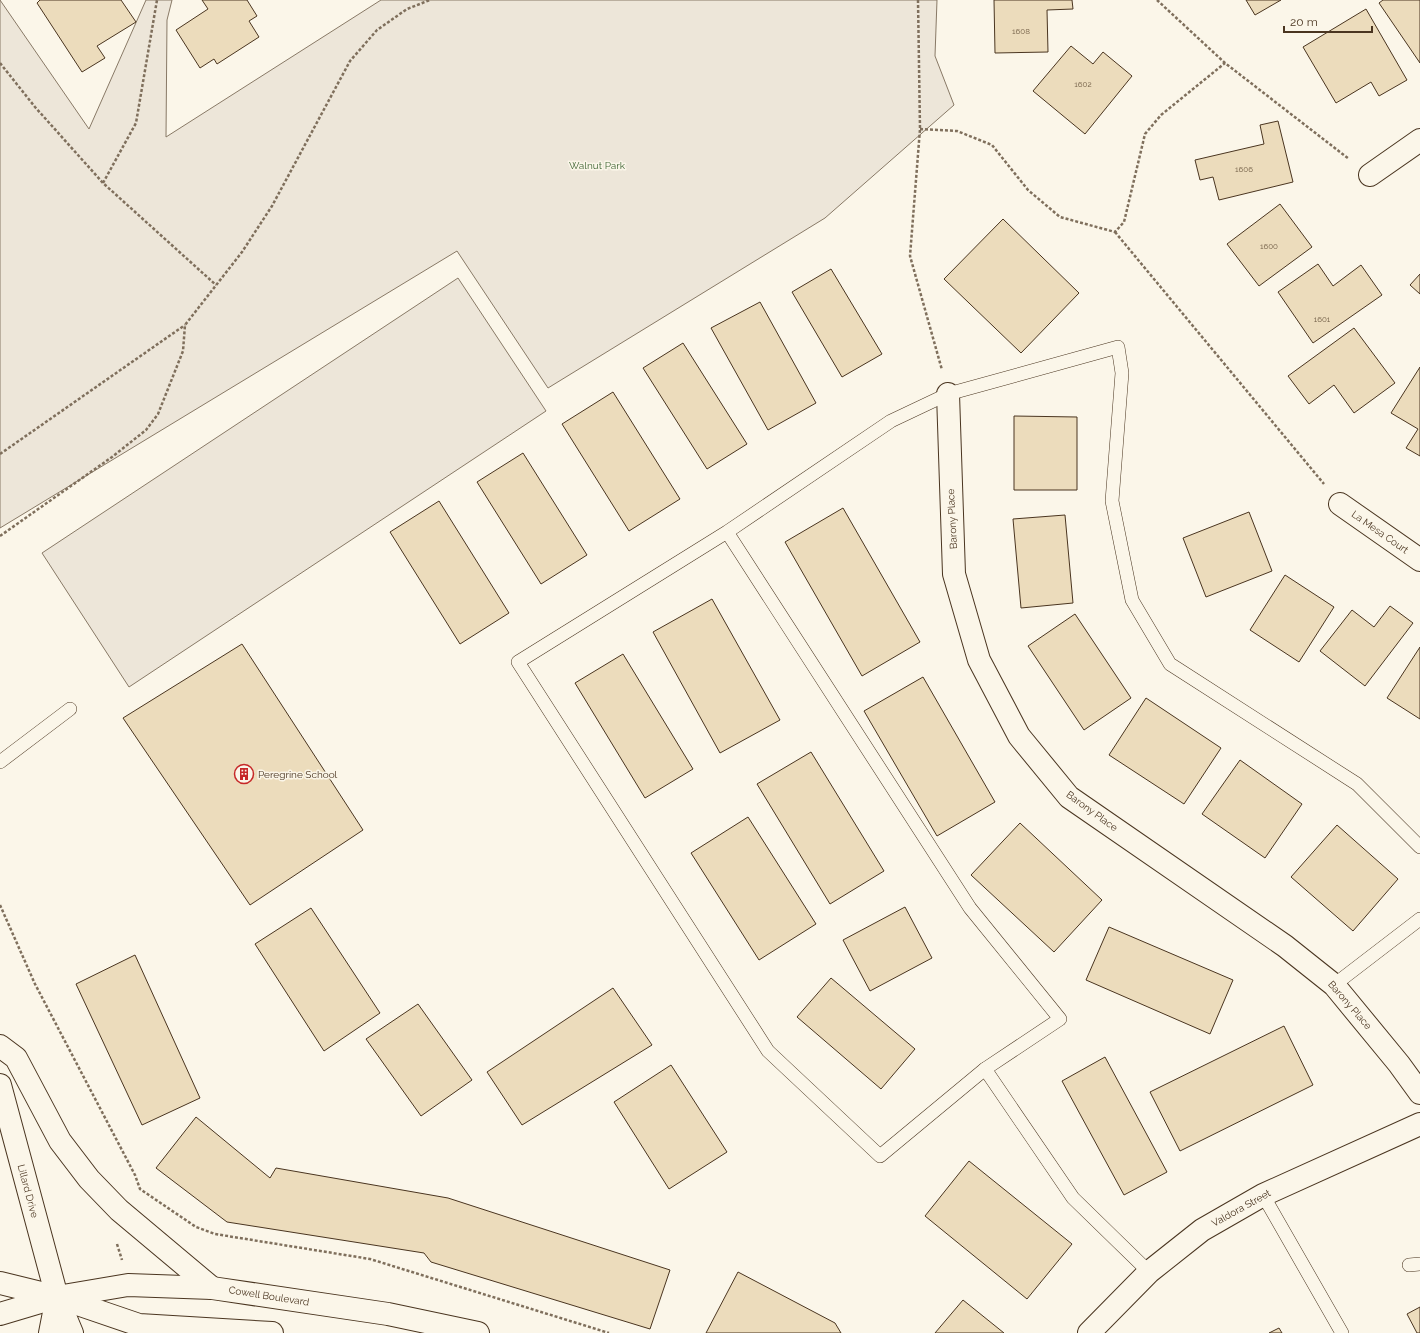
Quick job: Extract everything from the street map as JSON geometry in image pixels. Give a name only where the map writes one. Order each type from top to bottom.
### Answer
[{"type":"street","points":[[1370,175],[1420,140]]},
{"type":"street","name":"Barony Place","points":[[948,394],[954,574],[979,660],[1019,736],[1069,797],[1285,946],[1334,985],[1399,1064],[1420,1093]]},
{"type":"street","name":"La Mesa Court","points":[[1340,504],[1420,560]]},
{"type":"street","points":[[0,1046],[16,1058],[60,1141],[89,1179],[119,1210],[212,1288]]},
{"type":"street","name":"Lillard Drive","points":[[0,1085],[57,1297],[72,1333]]},
{"type":"street","name":"Valdora Street","points":[[1089,1333],[1149,1272],[1202,1230],[1263,1195],[1420,1124]]},
{"type":"street","name":"Cowell Boulevard","points":[[0,1284],[57,1297],[139,1325],[267,1333]]},
{"type":"street","name":"Cowell Boulevard","points":[[0,1314],[57,1297],[128,1285],[212,1288],[388,1314],[478,1333]]},
{"type":"street","points":[[50,1333],[57,1297]]},
{"type":"lane","points":[[727,532],[970,908],[1060,1019],[985,1069],[880,1156],[768,1051],[518,662],[727,532],[890,421],[948,394],[1118,347],[1122,373],[1112,501],[1132,600],[1170,664],[1357,784],[1420,847]]},
{"type":"lane","points":[[0,762],[70,709]]},
{"type":"lane","points":[[1334,985],[1420,919]]},
{"type":"lane","points":[[985,1069],[1073,1198],[1149,1272]]},
{"type":"lane","points":[[1263,1195],[1342,1333]]},
{"type":"path","points":[[103,183],[136,123],[157,0]]},
{"type":"path","points":[[0,454],[185,325],[242,252],[272,206],[350,61],[377,30],[407,9],[430,0]]},
{"type":"path","points":[[918,0],[920,129],[910,256],[948,394]]},
{"type":"path","points":[[1157,0],[1225,63],[1370,175]]},
{"type":"path","points":[[0,63],[35,107],[103,183],[216,285]]},
{"type":"path","points":[[1115,232],[1124,222],[1144,134],[1161,115],[1225,63]]},
{"type":"path","points":[[920,129],[957,131],[992,145],[1028,190],[1060,217],[1115,232],[1340,504]]},
{"type":"path","points":[[0,536],[112,457],[146,430],[158,414],[183,351],[185,325]]},
{"type":"path","points":[[0,905],[34,984],[135,1175],[140,1189],[196,1227],[215,1234],[370,1259],[609,1333]]},
{"type":"green space","name":"Walnut Park","points":[[0,0],[89,129],[146,0],[172,0],[167,20],[166,137],[381,0],[937,0],[935,56],[954,105],[825,218],[548,388],[457,251],[0,528]]},
{"type":"green space","points":[[458,278],[546,411],[129,687],[42,553]]},
{"type":"building","points":[[40,0],[121,0],[136,22],[97,46],[105,58],[82,72],[37,3]]},
{"type":"building","points":[[202,0],[247,0],[257,16],[249,21],[259,37],[217,64],[214,59],[200,68],[176,30],[208,9]]},
{"type":"building","points":[[994,0],[1072,0],[1073,9],[1047,10],[1048,52],[995,53]]},
{"type":"building","points":[[1246,0],[1281,0],[1255,15]]},
{"type":"building","points":[[1383,0],[1420,0],[1420,63],[1379,3]]},
{"type":"building","points":[[1366,9],[1407,80],[1379,96],[1371,82],[1336,103],[1303,47]]},
{"type":"building","points":[[1071,46],[1093,64],[1103,52],[1132,76],[1085,134],[1033,91]]},
{"type":"building","points":[[1278,121],[1293,182],[1219,200],[1213,177],[1200,180],[1195,160],[1264,144],[1260,125]]},
{"type":"building","points":[[1280,204],[1312,247],[1259,286],[1227,244]]},
{"type":"building","points":[[1003,219],[1079,293],[1021,353],[944,279]]},
{"type":"building","points":[[1318,264],[1333,286],[1361,265],[1382,295],[1313,343],[1278,292]]},
{"type":"building","points":[[831,269],[882,354],[842,377],[792,292]]},
{"type":"building","points":[[1420,274],[1420,294],[1410,285]]},
{"type":"building","points":[[760,302],[816,403],[768,430],[711,328]]},
{"type":"building","points":[[1354,328],[1395,383],[1354,413],[1334,385],[1309,404],[1288,376]]},
{"type":"building","points":[[683,343],[747,444],[707,469],[643,368]]},
{"type":"building","points":[[1420,367],[1420,456],[1406,448],[1418,429],[1391,413]]},
{"type":"building","points":[[613,392],[680,499],[629,531],[562,424]]},
{"type":"building","points":[[1014,416],[1077,417],[1077,490],[1014,490]]},
{"type":"building","points":[[523,453],[587,555],[541,584],[477,482]]},
{"type":"building","points":[[439,501],[509,613],[460,644],[390,532]]},
{"type":"building","points":[[843,508],[920,642],[862,676],[785,542]]},
{"type":"building","points":[[1249,512],[1272,571],[1206,597],[1183,538]]},
{"type":"building","points":[[1065,515],[1073,603],[1021,608],[1013,519]]},
{"type":"building","points":[[1285,575],[1334,607],[1299,662],[1250,630]]},
{"type":"building","points":[[712,599],[780,720],[720,753],[653,632]]},
{"type":"building","points":[[1390,606],[1413,623],[1365,686],[1320,651],[1352,610],[1374,627]]},
{"type":"building","points":[[1075,614],[1131,698],[1084,730],[1028,646]]},
{"type":"building","name":"Peregrine School","points":[[242,644],[363,830],[250,905],[123,718]]},
{"type":"building","points":[[1420,647],[1420,719],[1387,698]]},
{"type":"building","points":[[623,654],[693,769],[645,798],[575,683]]},
{"type":"building","points":[[923,677],[995,802],[937,836],[864,711]]},
{"type":"building","points":[[1146,698],[1221,748],[1184,804],[1109,755]]},
{"type":"building","points":[[811,752],[884,871],[830,904],[757,784]]},
{"type":"building","points":[[1240,760],[1302,804],[1265,858],[1202,814]]},
{"type":"building","points":[[748,817],[816,924],[759,960],[691,853]]},
{"type":"building","points":[[1020,823],[1102,900],[1054,952],[971,875]]},
{"type":"building","points":[[1337,825],[1398,879],[1353,931],[1291,877]]},
{"type":"building","points":[[905,907],[932,958],[870,991],[843,940]]},
{"type":"building","points":[[311,908],[380,1013],[324,1051],[255,944]]},
{"type":"building","points":[[1109,927],[1233,980],[1210,1034],[1086,980]]},
{"type":"building","points":[[135,955],[200,1098],[142,1125],[76,984]]},
{"type":"building","points":[[831,978],[915,1049],[881,1089],[797,1017]]},
{"type":"building","points":[[613,988],[652,1045],[522,1125],[487,1072]]},
{"type":"building","points":[[418,1004],[472,1080],[421,1116],[366,1039]]},
{"type":"building","points":[[1284,1026],[1313,1085],[1180,1151],[1150,1092]]},
{"type":"building","points":[[1105,1057],[1167,1172],[1124,1195],[1062,1081]]},
{"type":"building","points":[[671,1065],[727,1152],[669,1189],[614,1102]]},
{"type":"building","points":[[196,1117],[270,1178],[276,1168],[448,1198],[670,1270],[650,1329],[431,1262],[424,1253],[227,1222],[156,1168]]},
{"type":"building","points":[[969,1161],[1072,1244],[1027,1299],[925,1216]]},
{"type":"building","points":[[738,1272],[835,1323],[841,1333],[706,1333]]},
{"type":"building","points":[[963,1300],[1004,1333],[935,1333]]},
{"type":"building","points":[[1420,1307],[1420,1333],[1417,1333],[1407,1314]]},
{"type":"building","points":[[1279,1328],[1282,1333],[1269,1333]]},
{"type":"place","name":"Peregrine School","points":[[244,774]]}]
